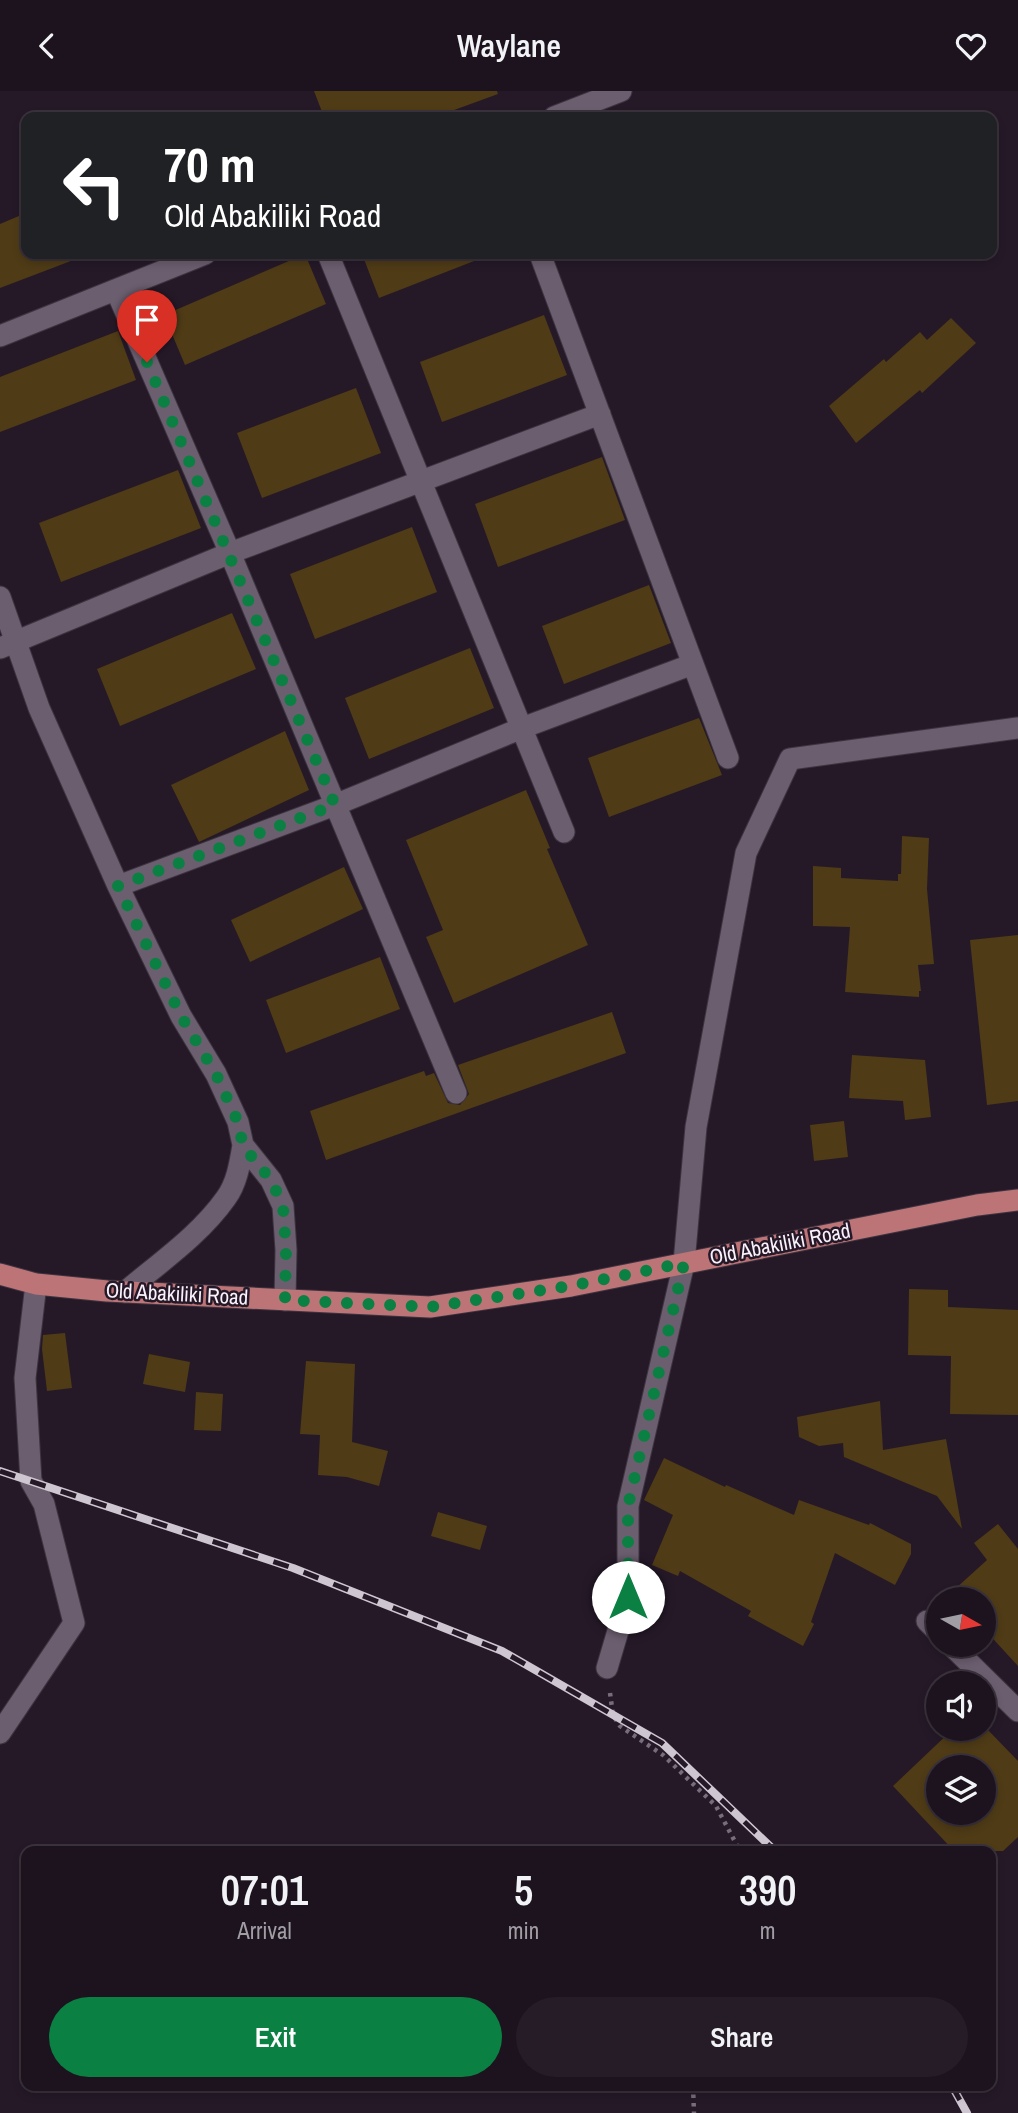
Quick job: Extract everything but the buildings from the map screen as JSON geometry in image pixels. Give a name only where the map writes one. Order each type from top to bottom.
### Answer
[{"type":"main road","name":"Old Abakiliki Road","points":[[0,1274],[37,1284],[125,1292],[430,1307],[570,1286],[977,1205],[1018,1200]]},
{"type":"street","points":[[567,112],[621,91]]},
{"type":"street","points":[[0,336],[193,259]]},
{"type":"street","points":[[330,259],[564,832]]},
{"type":"street","points":[[542,259],[728,758]]},
{"type":"street","points":[[116,290],[230,553],[456,1093]]},
{"type":"street","points":[[8,646],[230,553],[600,414]]},
{"type":"street","points":[[0,597],[8,646],[181,1016],[216,1074],[238,1122],[243,1146],[239,1170],[227,1197],[192,1235],[125,1292]]},
{"type":"street","points":[[118,886],[335,805],[522,728],[693,664]]},
{"type":"street","points":[[607,1668],[628,1597],[628,1506],[684,1263],[696,1127],[746,853],[790,759],[1018,728]]},
{"type":"street","points":[[243,1146],[271,1180],[283,1206],[285,1300]]},
{"type":"street","points":[[0,1733],[74,1623],[44,1504],[31,1481],[25,1378],[37,1284]]},
{"type":"street","points":[[963,1657],[1018,1711]]},
{"type":"path","points":[[607,1668],[613,1715],[620,1726],[663,1755],[716,1806],[737,1846]]},
{"type":"path","points":[[693,2091],[694,2113]]},
{"type":"railway","points":[[0,1471],[293,1568],[502,1651],[662,1743],[770,1846]]},
{"type":"railway","points":[[955,2091],[967,2113]]},
{"type":"route","points":[[147,362],[335,805],[118,886],[181,1016],[216,1074],[238,1122],[243,1146],[271,1180],[283,1206],[285,1300],[430,1307],[570,1286],[684,1263],[628,1506],[628,1597]]}]
